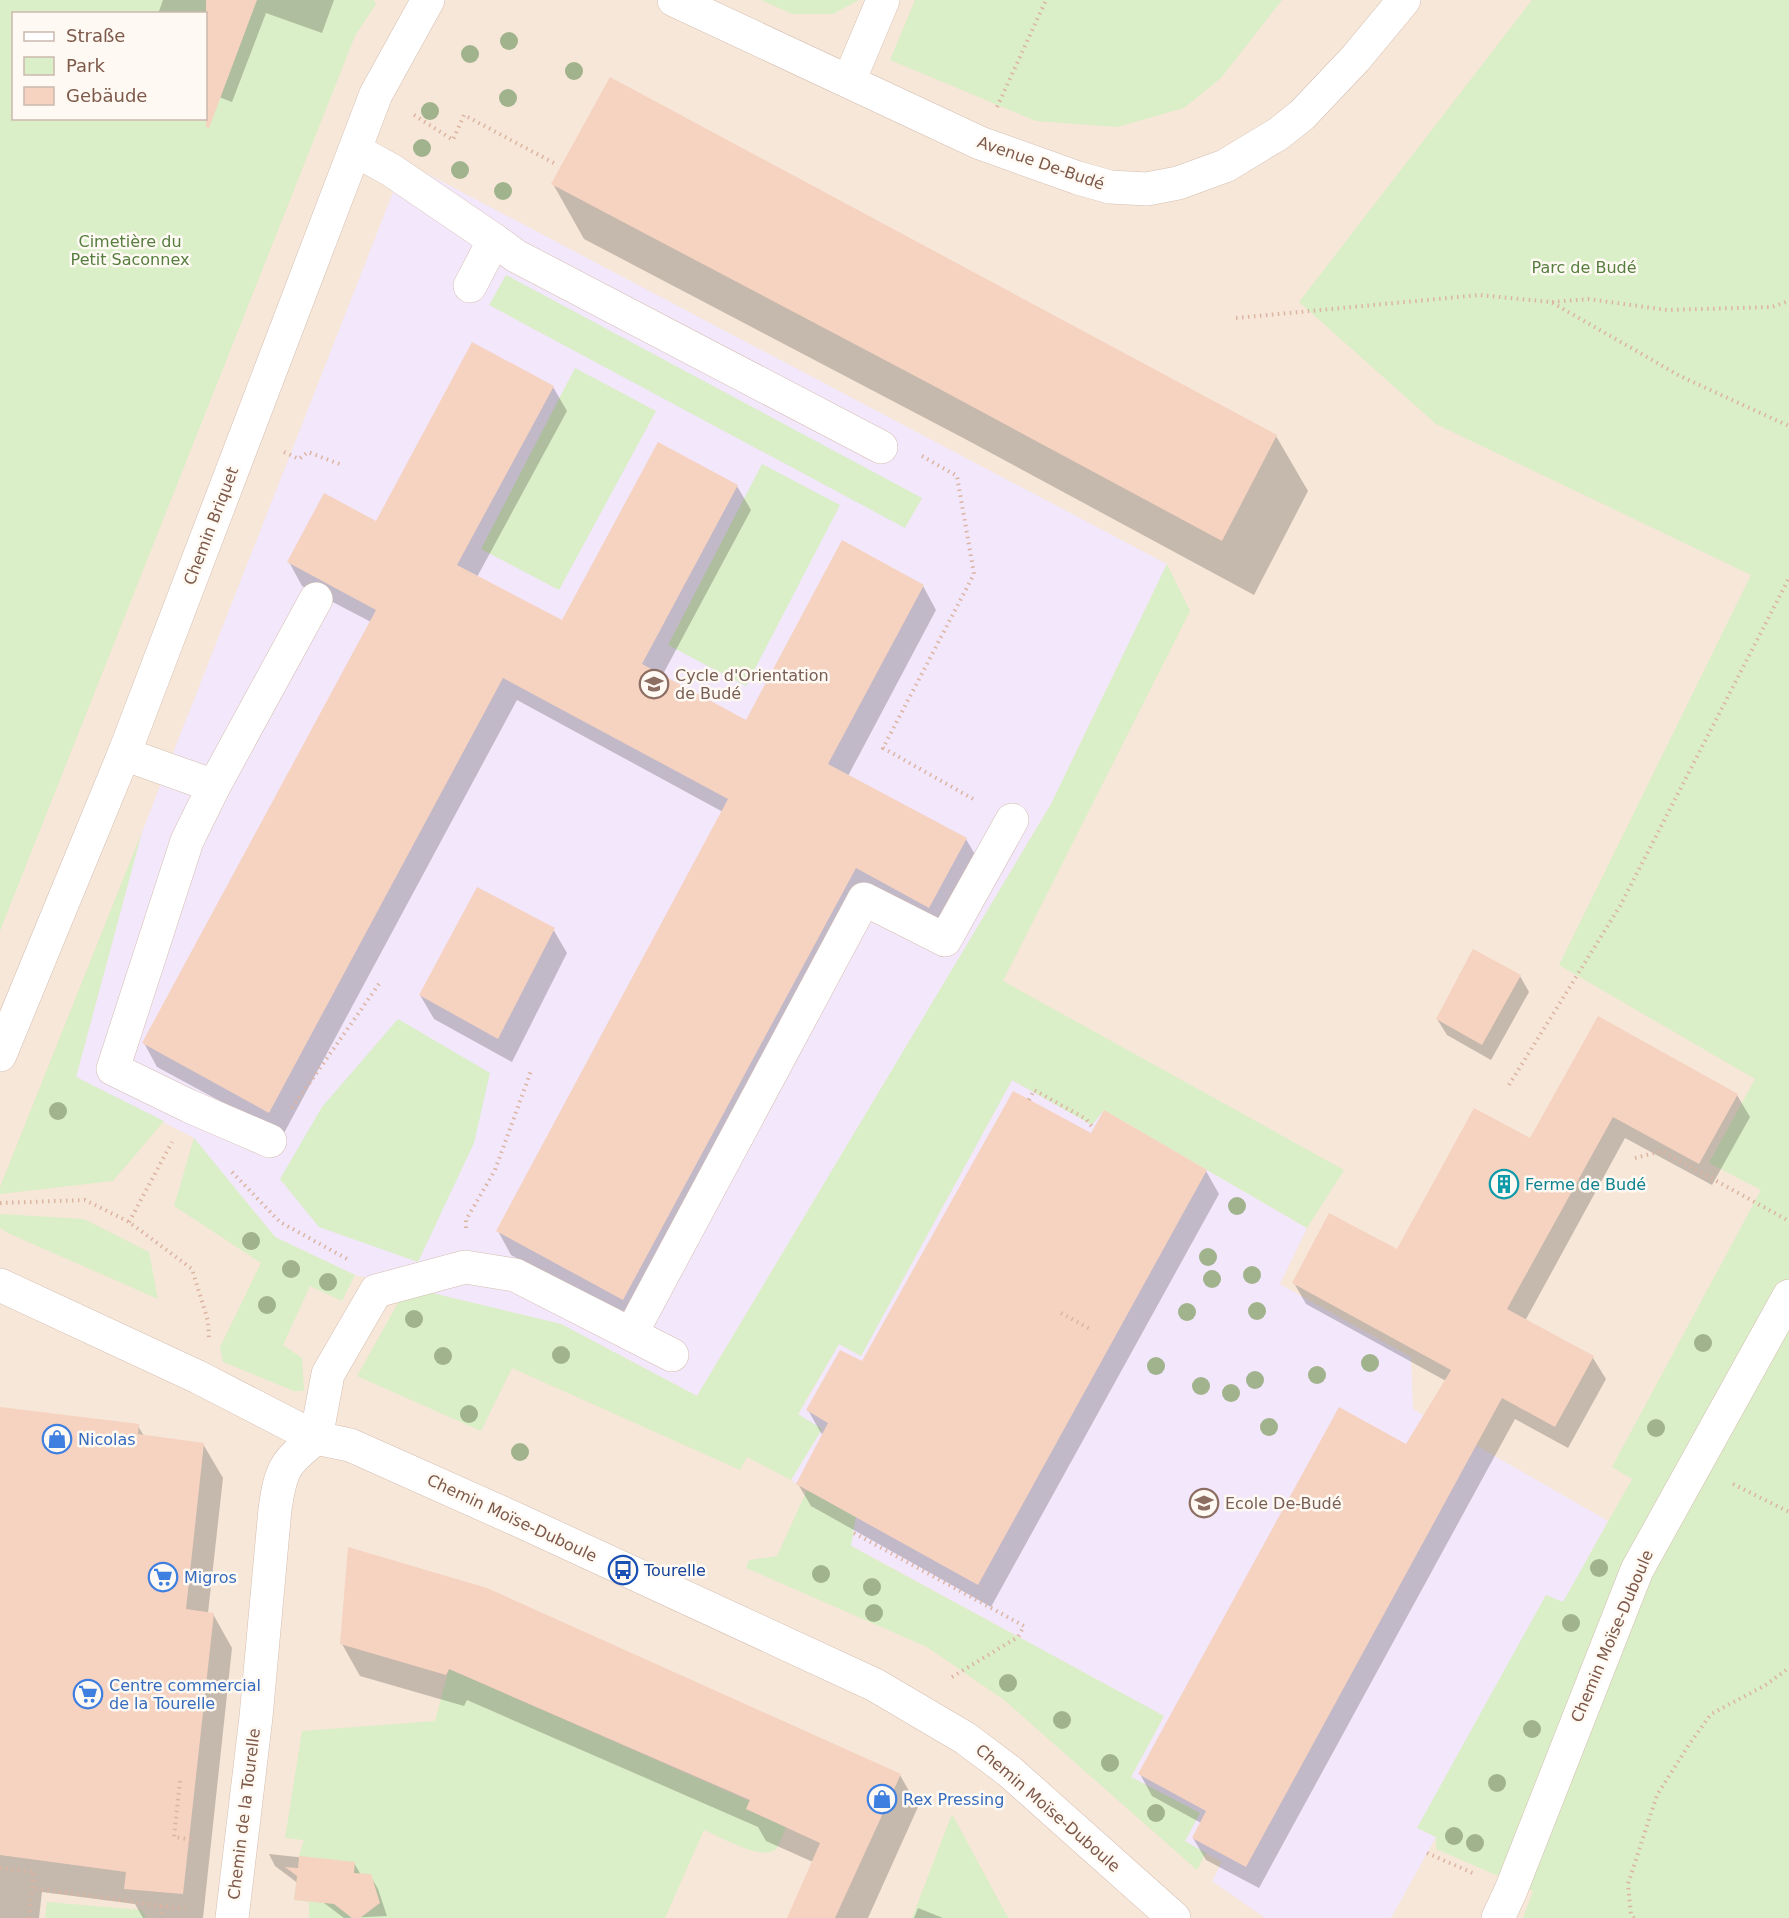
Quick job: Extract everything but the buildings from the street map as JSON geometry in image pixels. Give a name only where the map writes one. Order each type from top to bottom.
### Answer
[{"type":"street","name":"Chemin Briquet","points":[[0,1055],[124,754],[376,94],[428,0]]},
{"type":"street","name":"Avenue De-Budé","points":[[674,0],[980,143],[1110,187],[1147,189],[1178,183],[1225,166],[1278,134],[1302,115],[1356,58],[1404,0]]},
{"type":"street","points":[[849,81],[883,0]]},
{"type":"street","points":[[355,150],[391,170],[516,256],[881,447]]},
{"type":"street","points":[[470,286],[494,240]]},
{"type":"street","points":[[270,1141],[113,1069],[187,841],[214,786],[316,599]]},
{"type":"street","points":[[124,754],[214,786]]},
{"type":"street","points":[[631,1334],[864,899],[945,940],[1012,820]]},
{"type":"street","points":[[316,1438],[328,1374],[376,1291],[465,1267],[515,1275],[672,1355]]},
{"type":"street","name":"Chemin Moïse-Duboule","points":[[0,1285],[198,1377],[316,1438],[350,1445],[875,1685],[965,1738],[1009,1771],[1174,1918]]},
{"type":"street","name":"Chemin Moïse-Duboule","points":[[1505,1904],[1637,1570],[1789,1296]]},
{"type":"street","name":"Chemin de la Tourelle","points":[[232,1918],[256,1717],[275,1509],[280,1478],[294,1455],[316,1438]]},
{"type":"path","points":[[980,143],[1046,0]]},
{"type":"path","points":[[414,115],[453,140],[464,115],[554,164]]},
{"type":"path","points":[[1236,318],[1479,295],[1551,302],[1588,298],[1667,310],[1772,307],[1789,301]]},
{"type":"path","points":[[1551,302],[1680,376],[1789,426]]},
{"type":"path","points":[[881,447],[911,450],[957,476],[974,574],[883,748],[1012,820]]},
{"type":"path","points":[[284,452],[299,459],[308,452],[342,465]]},
{"type":"path","points":[[1509,1085],[1620,906],[1789,578]]},
{"type":"path","points":[[270,1141],[379,984]]},
{"type":"path","points":[[465,1267],[466,1220],[495,1170],[531,1071]]},
{"type":"path","points":[[1029,1100],[1034,1090],[1086,1119],[1093,1128]]},
{"type":"path","points":[[129,1222],[175,1136]]},
{"type":"path","points":[[1635,1158],[1662,1151],[1789,1221]]},
{"type":"path","points":[[230,1169],[280,1222],[361,1266],[376,1291]]},
{"type":"path","points":[[0,1203],[85,1200],[129,1222],[192,1269],[208,1321],[209,1340]]},
{"type":"path","points":[[1061,1313],[1092,1330]]},
{"type":"path","points":[[1695,1464],[1789,1512]]},
{"type":"path","points":[[854,1533],[1024,1626],[1018,1637],[952,1677]]},
{"type":"path","points":[[1634,1918],[1631,1915],[1628,1884],[1657,1795],[1711,1714],[1764,1686],[1789,1668]]},
{"type":"path","points":[[180,1781],[174,1837],[193,1840]]},
{"type":"path","points":[[1427,1852],[1505,1904]]},
{"type":"path","points":[[0,1868],[34,1872],[29,1918]]},
{"type":"path","points":[[32,1888],[185,1910]]},
{"type":"path","points":[[161,1906],[162,1918]]},
{"type":"shaded area","points":[[0,0],[1789,0],[1789,1918],[0,1918]]},
{"type":"shaded area","name":"Cycle d'Orientation de Budé","points":[[405,162],[1167,564],[1051,804],[697,1396],[561,1324],[355,1275],[275,1237],[194,1138],[76,1077],[142,832]]},
{"type":"shaded area","name":"Ecole De-Budé","points":[[1012,1080],[1092,1125],[1104,1110],[1307,1228],[1280,1284],[1411,1357],[1413,1409],[1608,1521],[1563,1603],[1546,1595],[1418,1828],[1436,1837],[1391,1918],[1265,1918],[1212,1881],[1222,1862],[1185,1842],[1199,1813],[1131,1777],[1164,1716],[850,1545],[854,1533],[807,1490],[791,1480],[822,1429],[798,1415],[839,1344],[861,1356]]},
{"type":"green space","name":"Cimetière du Petit Saconnex","points":[[0,0],[374,0],[376,4],[355,36],[0,931]]},
{"type":"green space","points":[[761,0],[859,0],[833,14],[792,14]]},
{"type":"green space","points":[[915,0],[1282,0],[1221,78],[1184,108],[1117,127],[1036,121],[890,60]]},
{"type":"green space","name":"Parc de Budé","points":[[1532,0],[1789,0],[1789,1918],[1523,1918],[1533,1891],[1436,1849],[1436,1837],[1417,1828],[1546,1595],[1563,1602],[1632,1479],[1612,1467],[1761,1190],[1709,1163],[1755,1079],[1559,965],[1751,575],[1436,424],[1299,302]]},
{"type":"green space","points":[[506,275],[922,498],[905,528],[489,305]]},
{"type":"green space","points":[[575,368],[656,411],[559,590],[481,549]]},
{"type":"green space","points":[[762,464],[840,505],[746,686],[668,645]]},
{"type":"green space","points":[[1167,564],[1190,611],[1003,981],[1344,1170],[1307,1228],[1104,1110],[1092,1125],[1012,1080],[861,1356],[839,1344],[798,1414],[822,1429],[791,1480],[747,1457],[740,1470],[512,1368],[481,1431],[357,1376],[407,1287],[561,1324],[697,1396],[1051,804]]},
{"type":"green space","points":[[142,832],[76,1077],[164,1121],[113,1181],[0,1194],[0,1187]]},
{"type":"green space","points":[[398,1019],[490,1073],[474,1143],[418,1262],[319,1227],[280,1179],[322,1107]]},
{"type":"green space","points":[[194,1138],[275,1237],[355,1275],[342,1301],[310,1286],[283,1345],[302,1358],[304,1391],[294,1391],[223,1362],[220,1347],[261,1263],[174,1206]]},
{"type":"green space","points":[[0,1214],[84,1219],[149,1252],[158,1299],[10,1234],[0,1228]]},
{"type":"green space","points":[[807,1490],[856,1516],[851,1546],[1164,1716],[1131,1777],[1200,1813],[1185,1841],[1206,1853],[1197,1870],[1004,1700],[927,1647],[746,1568],[749,1560],[777,1556]]},
{"type":"green space","points":[[449,1669],[749,1801],[746,1809],[786,1827],[776,1849],[770,1852],[751,1850],[704,1830],[665,1918],[309,1918],[309,1902],[294,1900],[299,1856],[304,1840],[285,1838],[302,1731],[435,1721]]},
{"type":"green space","points":[[952,1814],[1006,1914],[1009,1918],[912,1918]]},
{"type":"green space","points":[[47,1902],[142,1910],[146,1918],[45,1918]]},
{"type":"place","name":"Cycle d'Orientation de Budé","points":[[654,684]]},
{"type":"place","name":"Ferme de Budé","points":[[1504,1184]]},
{"type":"place","name":"Nicolas","points":[[57,1439]]},
{"type":"place","name":"Ecole De-Budé","points":[[1204,1503]]},
{"type":"place","name":"Tourelle","points":[[623,1570]]},
{"type":"place","name":"Migros","points":[[163,1577]]},
{"type":"place","name":"Centre commercial de la Tourelle","points":[[88,1694]]},
{"type":"place","name":"Rex Pressing","points":[[882,1799]]}]
